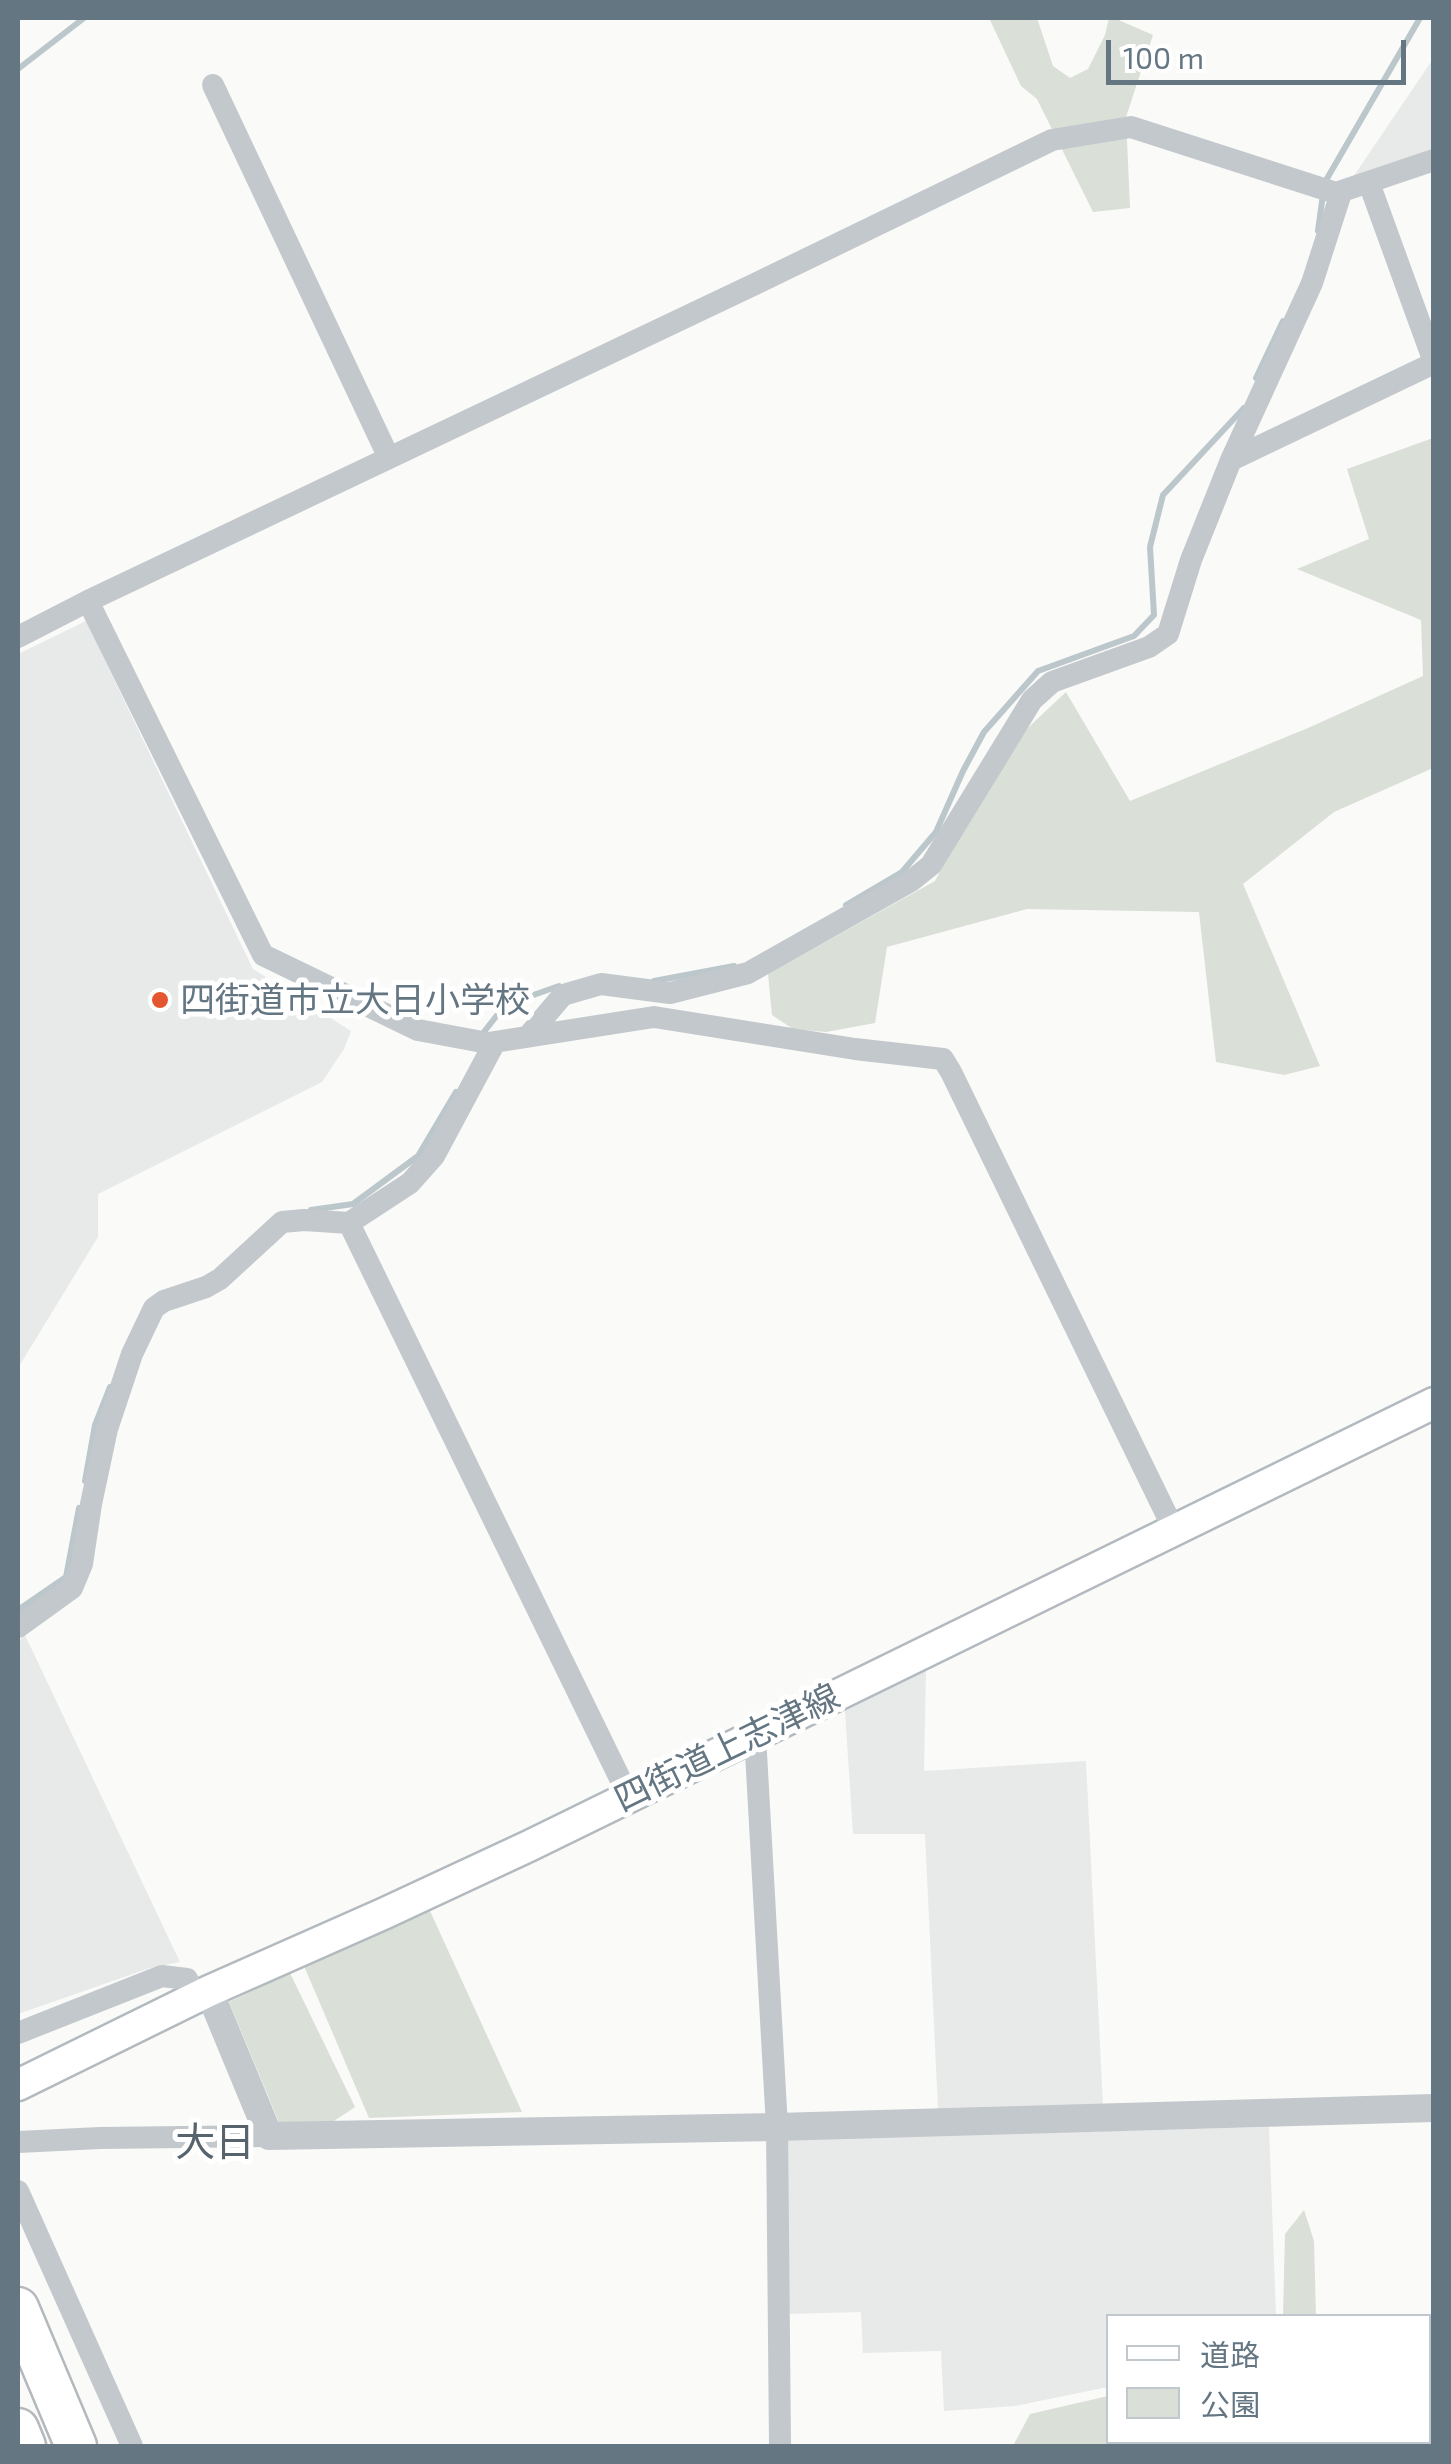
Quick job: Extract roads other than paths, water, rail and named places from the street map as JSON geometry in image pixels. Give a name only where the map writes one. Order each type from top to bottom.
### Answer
[{"type":"highway","points":[[18,2308],[76,2446]]},
{"type":"highway","points":[[18,2429],[25,2446]]},
{"type":"main road","name":"四街道上志津線","points":[[31,2079],[203,1994],[462,1878],[1434,1402]]},
{"type":"street","points":[[213,85],[389,458]]},
{"type":"street","points":[[18,637],[88,600],[1052,140],[1130,127],[1338,193],[1434,160]]},
{"type":"street","points":[[1231,460],[1434,363],[1369,182]]},
{"type":"street","points":[[529,1036],[564,996],[600,984],[670,993],[748,973],[911,881],[932,866],[1032,700],[1052,682],[1149,647],[1168,634],[1191,560],[1231,460],[1312,283],[1338,193]]},
{"type":"street","points":[[88,600],[263,955],[418,1030],[491,1043],[654,1017],[855,1049],[942,1058],[1174,1530]]},
{"type":"street","points":[[18,1627],[72,1588],[82,1564],[107,1429],[132,1354],[154,1308],[220,1279],[282,1222],[349,1223],[410,1183],[434,1156],[491,1043]]},
{"type":"street","points":[[349,1223],[628,1797]]},
{"type":"street","points":[[755,1735],[777,2127],[780,2446]]},
{"type":"street","points":[[18,2033],[162,1976],[186,1980],[203,1994],[269,2136]]},
{"type":"street","points":[[18,2142],[777,2127],[1434,2108]]},
{"type":"street","points":[[18,2191],[132,2446]]},
{"type":"waterway","points":[[18,69],[84,18]]},
{"type":"waterway","points":[[1325,182],[1420,18]]},
{"type":"waterway","points":[[1318,231],[1323,194]]},
{"type":"waterway","points":[[1256,378],[1283,321]]},
{"type":"waterway","points":[[846,905],[902,872],[936,832],[984,732],[1038,671],[1134,636],[1154,615],[1150,547],[1163,495],[1244,408]]},
{"type":"waterway","points":[[654,981],[734,966]]},
{"type":"waterway","points":[[480,1037],[505,1005],[559,986]]},
{"type":"waterway","points":[[311,1210],[353,1204],[418,1156],[456,1092]]},
{"type":"waterway","points":[[85,1481],[95,1425],[110,1387]]},
{"type":"waterway","points":[[18,1610],[66,1577],[79,1508]]},
{"type":"place","name":"四街道市立大日小学校","points":[[160,1000]]},
{"type":"district","name":"大日","points":[[215,2143]]}]
